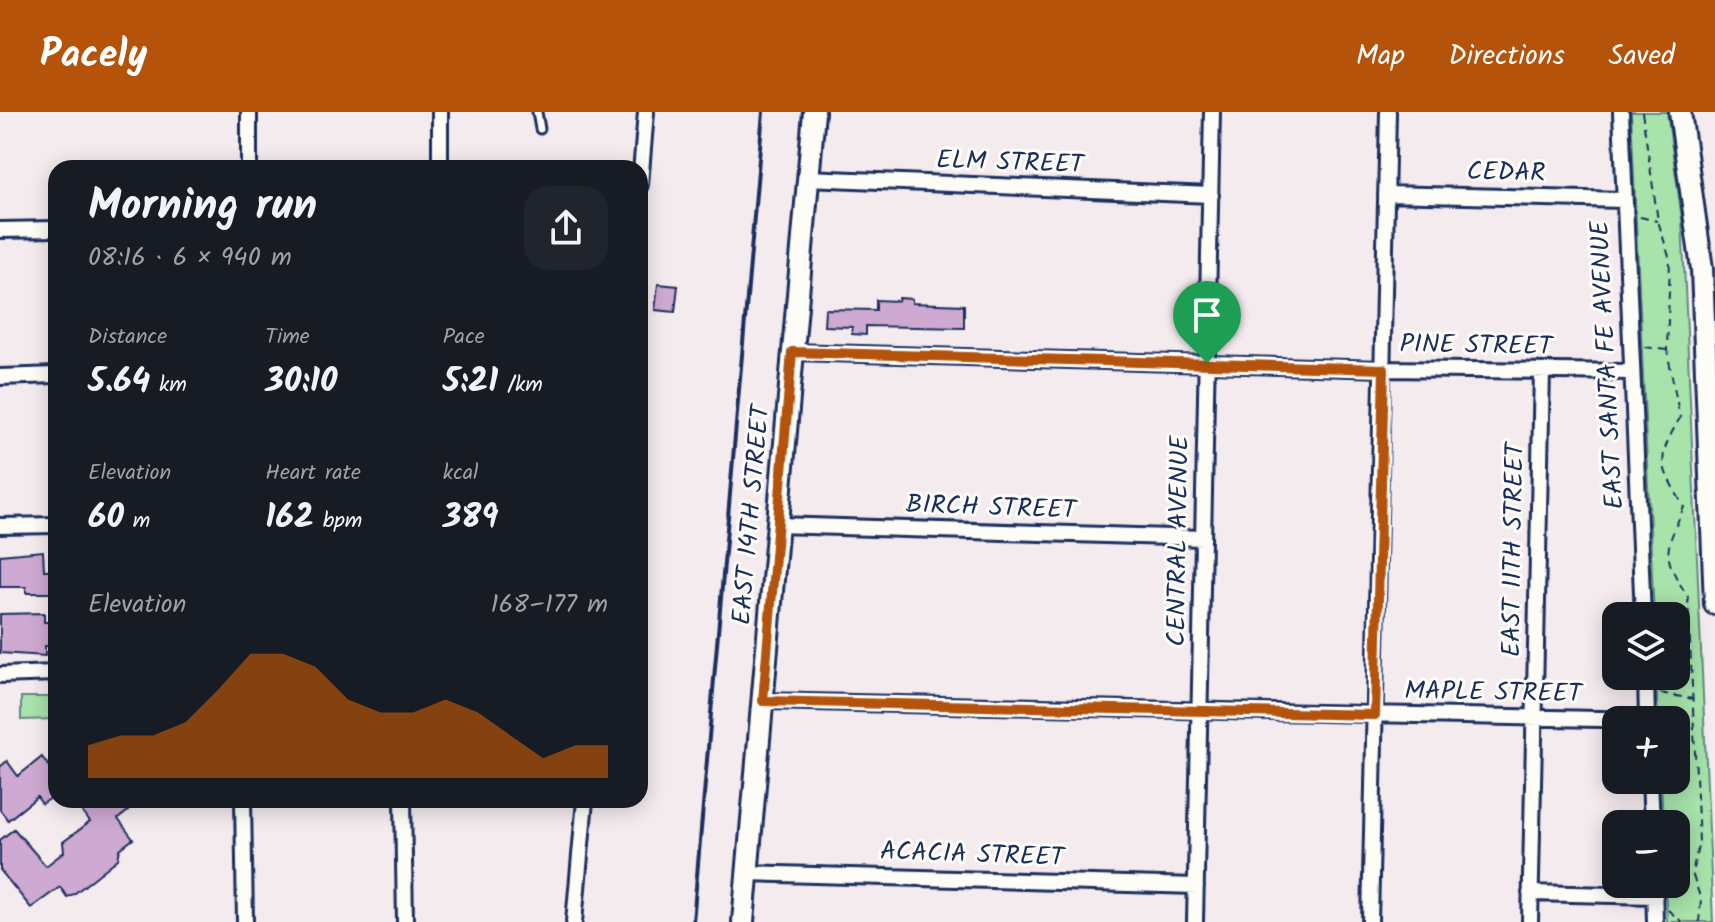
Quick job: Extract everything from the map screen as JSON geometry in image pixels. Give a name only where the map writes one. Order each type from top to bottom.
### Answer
[{"type":"street","points":[[249,112],[249,160]]},
{"type":"street","points":[[440,112],[440,160]]},
{"type":"street","points":[[642,160],[646,112]]},
{"type":"street","name":"EAST 14TH STREET","points":[[743,922],[814,112]]},
{"type":"street","name":"CENTRAL AVENUE","points":[[1195,922],[1212,112]]},
{"type":"street","points":[[1370,922],[1388,112]]},
{"type":"street","name":"EAST SANTA FE AVENUE","points":[[1621,112],[1642,602]]},
{"type":"street","points":[[1680,112],[1702,269],[1715,604]]},
{"type":"street","name":"ELM STREET","points":[[807,178],[1211,195]]},
{"type":"street","name":"CEDAR","points":[[1386,194],[1624,207]]},
{"type":"street","points":[[0,230],[48,229]]},
{"type":"street","name":"PINE STREET","points":[[792,352],[1384,369],[1632,372]]},
{"type":"street","name":"EAST 11TH STREET","points":[[1530,922],[1542,371]]},
{"type":"street","points":[[0,377],[48,375]]},
{"type":"street","points":[[0,526],[48,525]]},
{"type":"street","name":"BIRCH STREET","points":[[777,525],[1203,538]]},
{"type":"street","points":[[0,675],[48,673]]},
{"type":"street","name":"MAPLE STREET","points":[[763,701],[1602,720]]},
{"type":"street","points":[[243,808],[245,922]]},
{"type":"street","points":[[403,808],[405,922]]},
{"type":"street","points":[[574,922],[584,808]]},
{"type":"street","name":"ACACIA STREET","points":[[747,873],[1196,886]]},
{"type":"street","points":[[1530,893],[1602,891]]},
{"type":"street","points":[[1654,898],[1655,922]]},
{"type":"lane","points":[[537,112],[540,129]]},
{"type":"path","points":[[1642,112],[1658,221],[1670,260],[1667,350],[1680,418],[1663,447],[1665,473],[1684,507],[1666,554],[1669,567],[1688,597],[1699,842],[1692,873],[1701,900],[1699,922]]},
{"type":"path","points":[[1624,207],[1658,221]]},
{"type":"path","points":[[1631,344],[1667,350]]},
{"type":"path","points":[[1663,690],[1685,700],[1694,699]]},
{"type":"green space","points":[[1631,112],[1667,112],[1682,219],[1713,922],[1667,922],[1666,898],[1690,898],[1690,810],[1662,810],[1662,794],[1690,794],[1690,706],[1657,706],[1657,690],[1690,690],[1690,602],[1653,602]]},
{"type":"green space","points":[[21,697],[48,697],[48,719],[21,720]]},
{"type":"building","points":[[658,284],[678,286],[675,312],[655,310]]},
{"type":"building","points":[[899,298],[912,299],[912,303],[964,305],[964,328],[866,326],[866,335],[852,334],[852,327],[824,326],[825,309],[876,310],[876,300],[898,301]]},
{"type":"building","points":[[43,551],[44,570],[48,570],[48,593],[26,593],[26,587],[0,587],[0,555]]},
{"type":"building","points":[[44,613],[44,622],[48,622],[45,656],[0,653],[0,614]]},
{"type":"building","points":[[42,757],[48,765],[48,800],[42,804],[37,797],[8,820],[0,810],[0,767],[7,761],[18,776]]},
{"type":"building","points":[[79,808],[126,808],[128,811],[118,819],[133,839],[120,849],[118,859],[74,894],[67,897],[60,887],[31,908],[0,870],[0,840],[14,829],[46,866],[64,852],[63,842],[90,822]]},
{"type":"railway","points":[[693,922],[763,112]]},
{"type":"route","points":[[792,352],[1207,363],[1384,369],[1375,715],[763,701],[792,352]]}]
